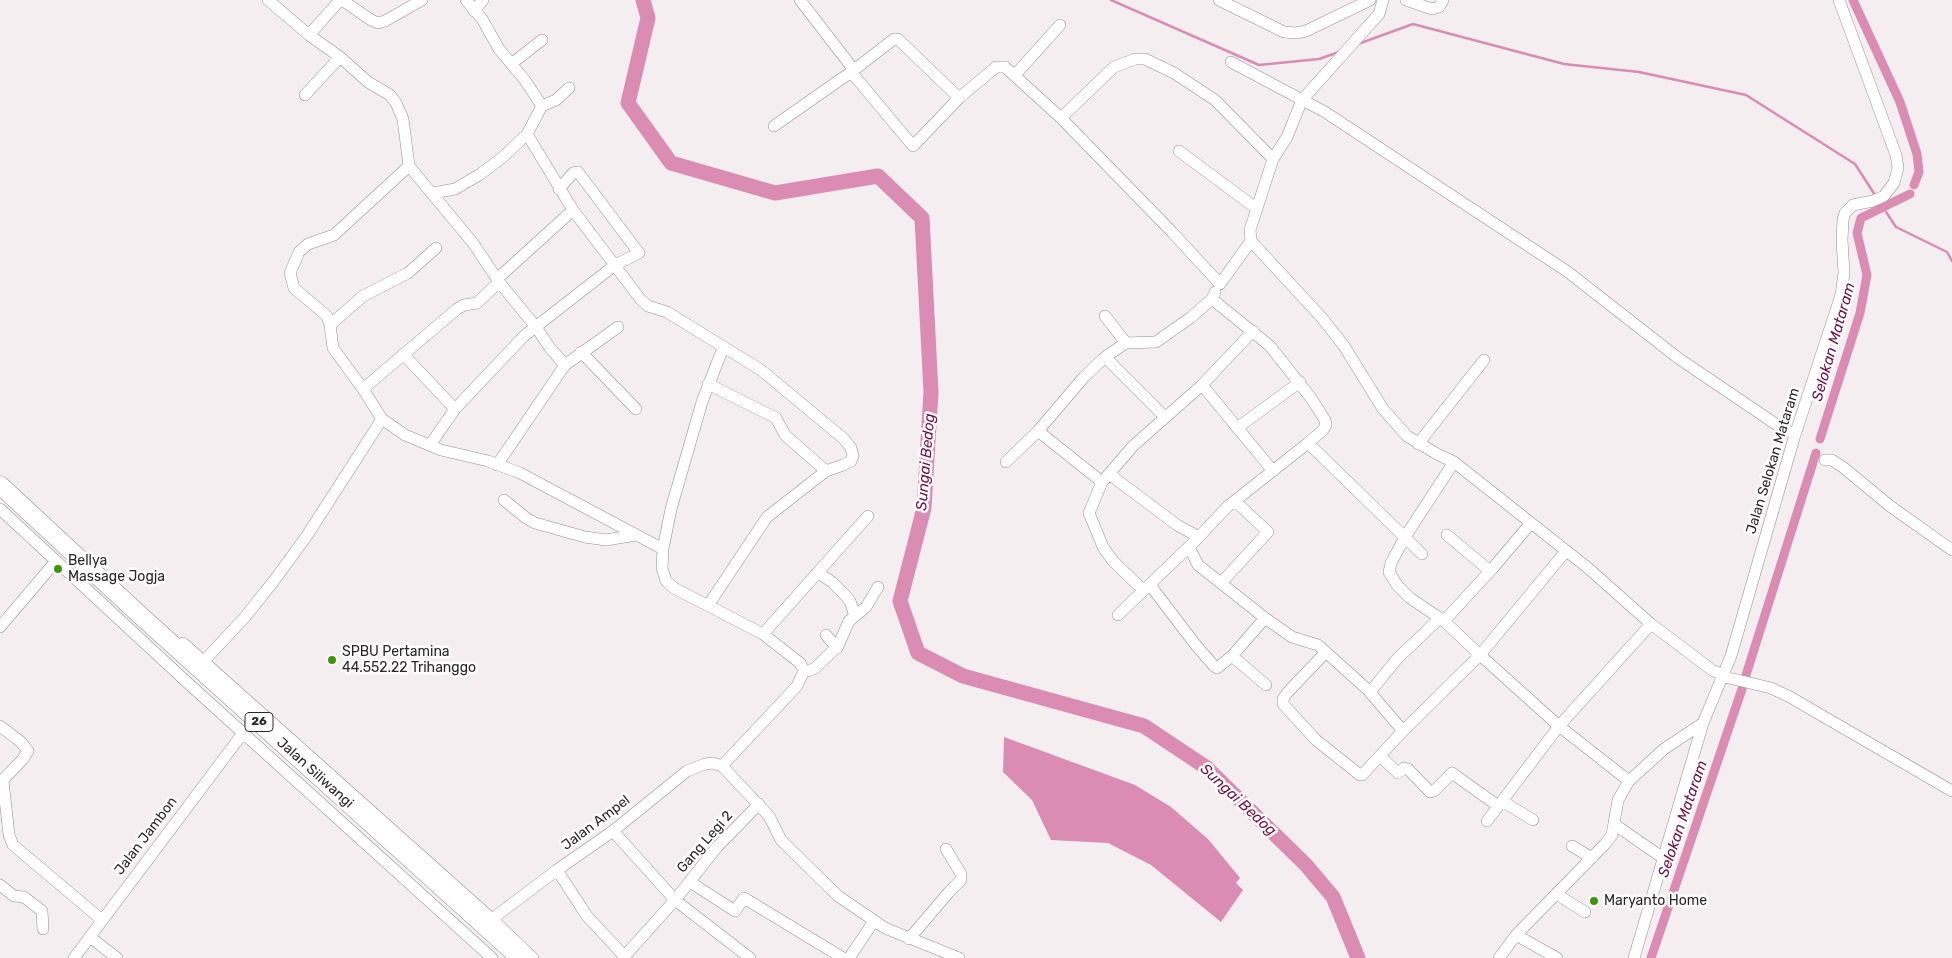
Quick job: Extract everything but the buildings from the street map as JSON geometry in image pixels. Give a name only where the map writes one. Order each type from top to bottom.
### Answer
[{"type":"highway","name":"Jalan Siliwangi","points":[[0,485],[144,613],[520,958]]},
{"type":"highway","name":"Jalan Siliwangi","points":[[0,501],[502,958]]},
{"type":"street","points":[[268,0],[309,35],[340,57],[368,82],[390,95],[403,119],[410,166],[473,243],[498,280],[565,365]]},
{"type":"street","points":[[309,35],[341,0],[378,23],[422,0]]},
{"type":"street","points":[[466,0],[482,19],[499,49],[542,106]]},
{"type":"street","points":[[474,11],[483,0]]},
{"type":"street","points":[[800,0],[912,146],[959,98],[996,67],[1005,67],[1061,118],[1220,284]]},
{"type":"street","points":[[1219,0],[1284,32],[1296,34],[1370,0]]},
{"type":"street","points":[[1383,0],[1379,14],[1302,100],[1287,137],[1273,159],[1250,230],[1251,241],[1322,318],[1344,346],[1383,409],[1407,436],[1418,444],[1454,462],[1566,551],[1651,624],[1712,670],[1726,677],[1771,688],[1790,697],[1952,791]]},
{"type":"street","points":[[1406,0],[1432,9],[1439,7],[1443,0]]},
{"type":"street","name":"Jalan Selokan Mataram","points":[[1634,958],[1703,723],[1726,677],[1795,434],[1842,295],[1844,274],[1842,240],[1845,213],[1853,205],[1873,201],[1884,196],[1894,183],[1898,168],[1896,155],[1839,0]]},
{"type":"street","points":[[1015,75],[1060,25]]},
{"type":"street","points":[[774,126],[853,71],[892,41],[898,39],[959,98]]},
{"type":"street","points":[[511,64],[542,40]]},
{"type":"street","points":[[305,95],[340,57]]},
{"type":"street","points":[[1061,118],[1114,67],[1135,59],[1145,59],[1174,73],[1215,100],[1273,159]]},
{"type":"street","points":[[1231,62],[1325,112],[1568,272],[1678,358],[1783,429],[1795,434]]},
{"type":"street","points":[[433,193],[455,189],[503,157],[527,134],[542,106],[556,100],[568,88]]},
{"type":"street","points":[[527,134],[573,210],[641,300],[648,306],[668,312],[761,370],[844,439],[852,452],[850,461],[843,466],[826,471],[767,517],[709,604]]},
{"type":"street","points":[[1179,151],[1257,209]]},
{"type":"street","points":[[410,166],[334,235],[308,244],[299,252],[294,262],[290,273],[294,288],[326,316],[330,325],[333,348],[382,419],[405,435],[441,450],[497,465],[527,477],[663,549]]},
{"type":"street","points":[[430,445],[455,409],[524,336],[615,265],[639,253],[578,172],[574,173],[560,189]]},
{"type":"street","points":[[363,389],[457,309],[464,305],[477,303],[498,280],[573,210]]},
{"type":"street","points":[[1006,462],[1038,431],[1084,377],[1105,357],[1126,343],[1156,342],[1190,318],[1212,299],[1220,284],[1251,241]]},
{"type":"street","points":[[330,325],[363,296],[408,273],[436,248]]},
{"type":"street","points":[[1118,615],[1234,502],[1308,443],[1326,425],[1325,420],[1300,382],[1270,346],[1212,299]]},
{"type":"street","points":[[1105,316],[1126,343]]},
{"type":"street","points":[[497,465],[565,365],[618,327]]},
{"type":"street","points":[[1253,331],[1202,385],[1133,446],[1106,478],[1089,514],[1103,547],[1113,561],[1146,587],[1214,666],[1221,667],[1265,618]]},
{"type":"street","points":[[723,348],[708,384],[671,509],[663,549],[662,568],[666,581],[674,588],[709,604],[763,634],[800,663],[804,671]]},
{"type":"street","points":[[582,352],[636,408]]},
{"type":"street","points":[[403,354],[455,409]]},
{"type":"street","points":[[1105,357],[1165,417]]},
{"type":"street","points":[[1418,444],[1484,360]]},
{"type":"street","points":[[1237,428],[1300,382]]},
{"type":"street","points":[[708,384],[776,418],[785,435],[826,471]]},
{"type":"street","points":[[1202,385],[1273,471]]},
{"type":"street","points":[[204,660],[245,617],[273,582],[306,537],[382,419]]},
{"type":"street","points":[[1038,431],[1177,525],[1200,537]]},
{"type":"street","points":[[1308,443],[1422,554]]},
{"type":"street","points":[[1825,460],[1832,460],[1844,468],[1890,506],[1952,550]]},
{"type":"street","points":[[1454,462],[1405,537],[1391,563],[1389,572],[1391,576],[1410,598],[1442,619],[1559,726],[1629,781]]},
{"type":"street","points":[[0,474],[144,613],[204,660],[533,958]]},
{"type":"street","points":[[504,500],[535,523],[585,538],[606,540],[636,535]]},
{"type":"street","points":[[1221,583],[1268,532],[1234,502]]},
{"type":"street","points":[[0,509],[243,733],[492,958]]},
{"type":"street","points":[[763,634],[868,516]]},
{"type":"street","points":[[1370,692],[1398,658],[1442,619],[1490,571],[1531,523]]},
{"type":"street","points":[[1447,535],[1490,571]]},
{"type":"street","points":[[1189,547],[1198,565],[1265,618],[1292,637],[1312,642],[1326,652],[1370,692],[1404,731]]},
{"type":"street","points":[[1326,652],[1287,693],[1283,699],[1283,704],[1316,740],[1358,774],[1362,775],[1480,655],[1566,551]]},
{"type":"street","points":[[0,627],[56,560]]},
{"type":"street","points":[[816,574],[823,576],[836,585],[850,601],[856,616]]},
{"type":"street","points":[[804,671],[815,668],[837,648],[849,622],[866,607],[878,587]]},
{"type":"street","points":[[1487,821],[1559,726],[1651,624]]},
{"type":"street","points":[[826,635],[837,648]]},
{"type":"street","points":[[1232,656],[1266,685]]},
{"type":"street","points":[[804,671],[797,686],[722,766],[769,816],[781,840],[838,896],[874,921],[933,953],[959,958]]},
{"type":"street","points":[[1500,958],[1516,934],[1592,858],[1612,835],[1618,800],[1629,781],[1664,749],[1703,723]]},
{"type":"street","points":[[0,726],[21,742],[28,751],[1,782],[9,835],[13,845],[102,920]]},
{"type":"street","name":"Jalan Jambon","points":[[75,958],[243,733]]},
{"type":"street","points":[[1380,756],[1398,773],[1404,768],[1408,769],[1430,792],[1434,791],[1452,773],[1500,804],[1533,820]]},
{"type":"street","name":"Jalan Ampel","points":[[492,919],[612,831],[687,772],[705,764],[722,766]]},
{"type":"street","name":"Gang Legi 2","points":[[624,957],[676,900],[717,847],[759,804]]},
{"type":"street","points":[[1614,824],[1664,858]]},
{"type":"street","points":[[612,831],[676,900],[750,958]]},
{"type":"street","points":[[1572,846],[1592,858]]},
{"type":"street","points":[[909,939],[961,880],[961,874],[946,849]]},
{"type":"street","points":[[557,870],[587,916],[624,957]]},
{"type":"street","points":[[690,882],[735,911],[744,898],[843,958]]},
{"type":"street","points":[[0,885],[14,896],[24,897],[42,911],[43,929]]},
{"type":"street","points":[[1556,894],[1585,912]]},
{"type":"street","points":[[849,958],[874,921]]},
{"type":"street","points":[[1516,934],[1557,958]]},
{"type":"street","points":[[90,937],[117,958]]},
{"type":"shaded area","points":[[1004,737],[1135,785],[1171,807],[1208,839],[1240,878],[1236,883],[1243,890],[1221,922],[1151,865],[1108,843],[1051,840],[1032,800],[1003,772]]},
{"type":"waterway","name":"Sungai Bedog","points":[[643,0],[648,18],[628,103],[671,163],[775,193],[878,176],[922,218],[931,392],[924,508],[900,601],[918,653],[963,676],[1144,726],[1207,768],[1306,865],[1333,897],[1358,958]]},
{"type":"waterway","points":[[1111,0],[1259,65],[1319,59],[1339,52]]},
{"type":"waterway","name":"Selokan Mataram","points":[[1853,0],[1900,102],[1917,154],[1919,172],[1914,185]]},
{"type":"waterway","points":[[1358,44],[1413,24],[1564,64],[1639,72],[1746,95],[1855,164],[1875,195]]},
{"type":"waterway","name":"Selokan Mataram","points":[[1820,439],[1860,313],[1867,275],[1857,233],[1861,218],[1910,194]]},
{"type":"waterway","points":[[1886,212],[1896,227],[1947,252],[1952,261]]},
{"type":"waterway","name":"Selokan Mataram","points":[[1746,675],[1816,453]]},
{"type":"waterway","name":"Selokan Mataram","points":[[1651,958],[1742,689]]},
{"type":"place","name":"Bellya Massage Jogja","points":[[58,569]]},
{"type":"place","name":"SPBU Pertamina 44.552.22 Trihanggo","points":[[332,660]]},
{"type":"place","name":"Maryanto Home","points":[[1594,901]]}]
